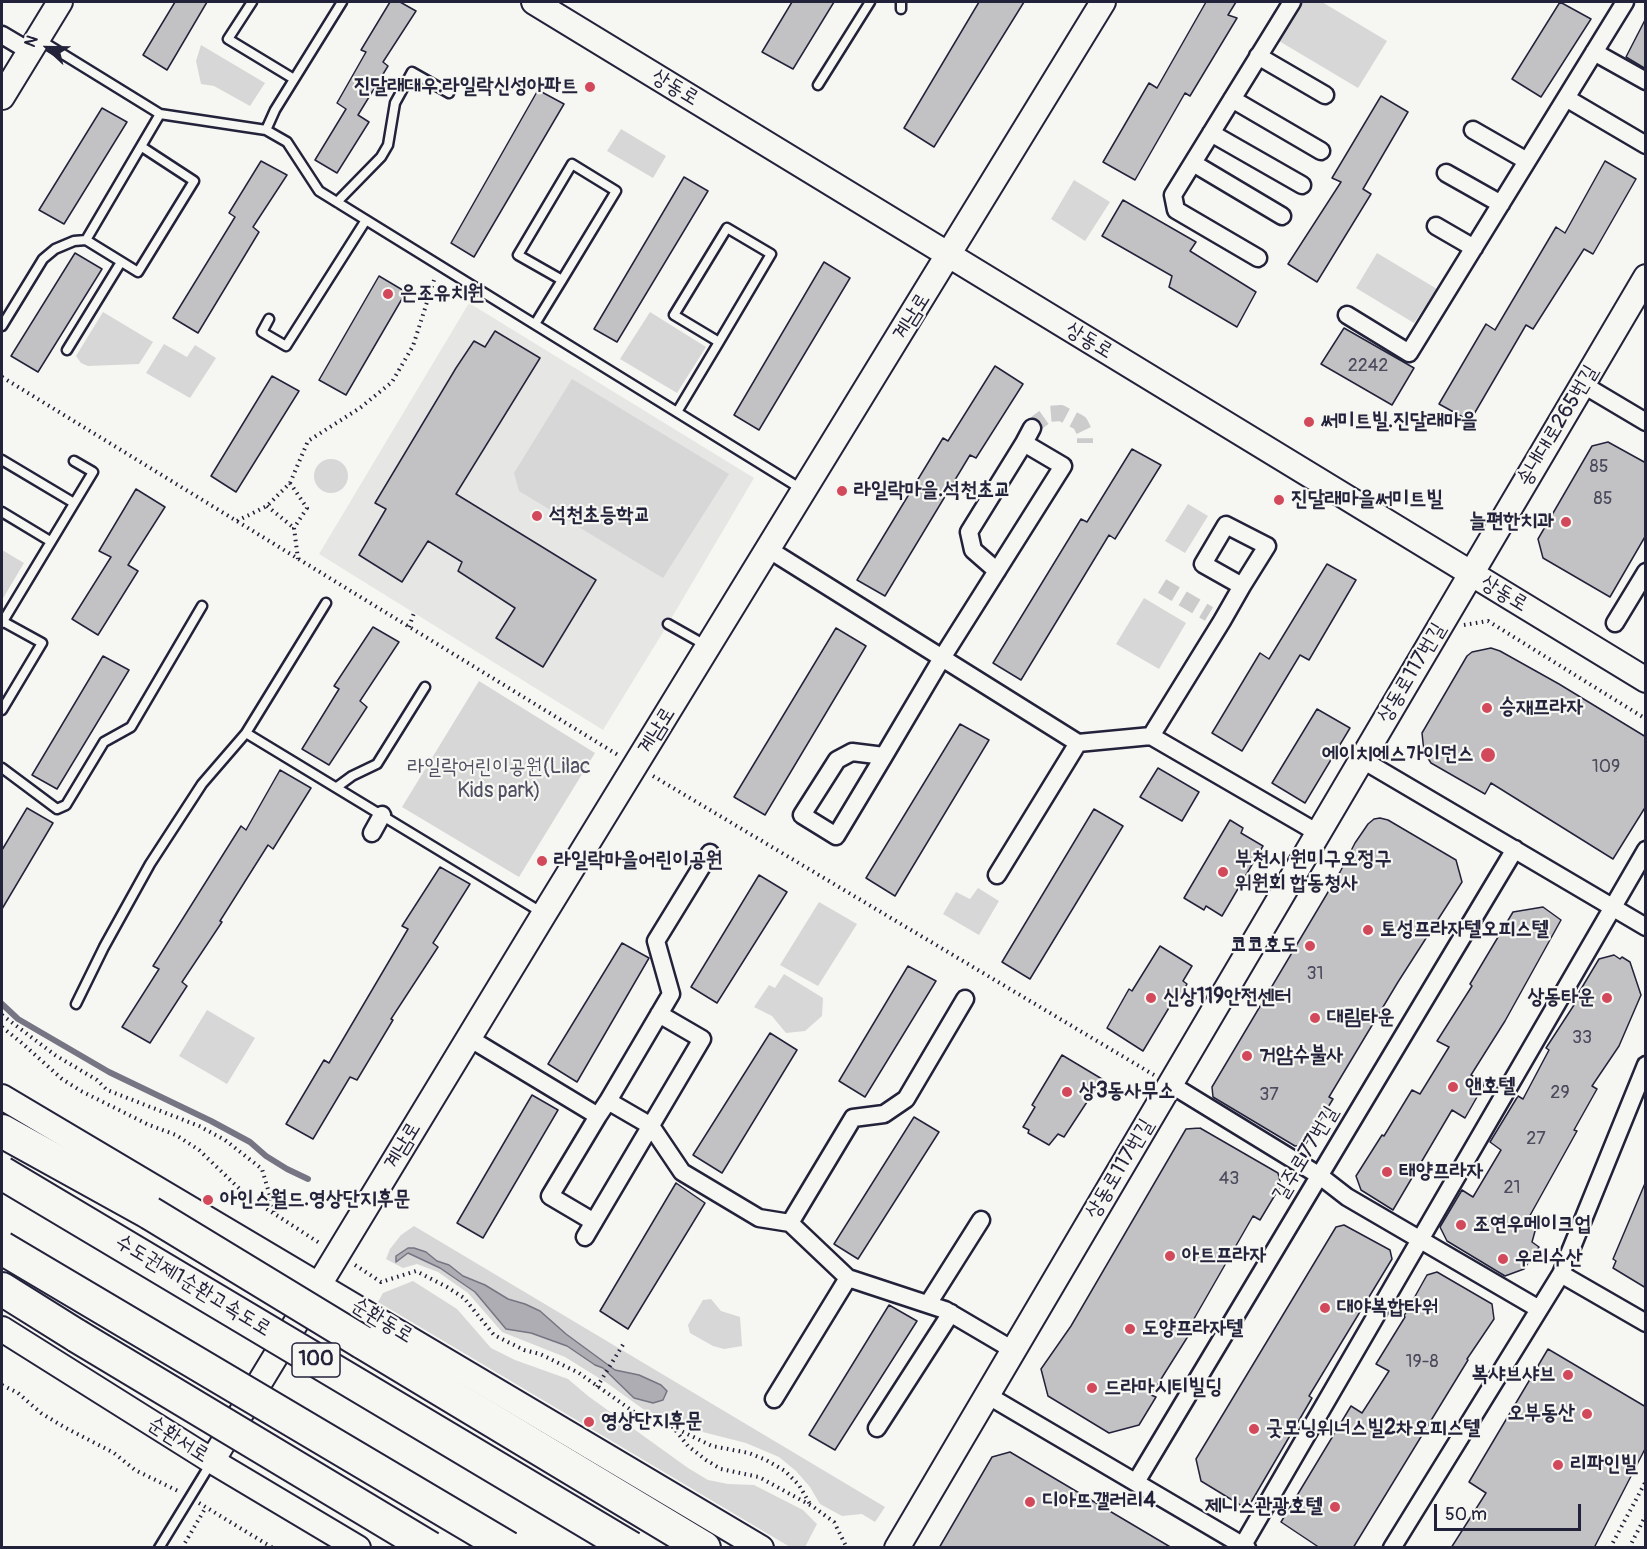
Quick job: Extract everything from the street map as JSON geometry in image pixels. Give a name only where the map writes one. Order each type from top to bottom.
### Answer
[{"type":"highway","points":[[2,1131],[150,1213],[704,1548]]},
{"type":"highway","name":"수도권제1순환고속도로","points":[[2,1173],[631,1548]]},
{"type":"highway","points":[[2,1248],[508,1548]]},
{"type":"highway","points":[[2,1289],[430,1548]]},
{"type":"street","points":[[2,97],[60,2]]},
{"type":"street","name":"상동로","points":[[534,2],[1646,680]]},
{"type":"street","name":"계남로","points":[[212,1461],[1103,2]]},
{"type":"street","points":[[1258,258],[1176,210],[1173,195],[1292,2]]},
{"type":"street","points":[[1347,315],[1409,353],[1625,2]]},
{"type":"street","points":[[2,35],[33,45]]},
{"type":"street","points":[[1594,52],[1646,81]]},
{"type":"street","points":[[1258,57],[1324,95]]},
{"type":"street","points":[[1566,98],[1646,145]]},
{"type":"street","points":[[1232,99],[1321,151]]},
{"type":"street","points":[[1473,130],[1527,161]]},
{"type":"street","points":[[1211,133],[1302,185]]},
{"type":"street","points":[[1193,163],[1282,216]]},
{"type":"street","points":[[1446,172],[1501,204]]},
{"type":"street","points":[[1436,226],[1474,248]]},
{"type":"street","name":"송내대로265번길","points":[[1471,574],[1646,277]]},
{"type":"street","points":[[1582,384],[1646,422]]},
{"type":"street","points":[[884,756],[852,752],[837,760],[802,815],[836,836],[884,756],[942,658],[997,571],[1063,466],[1028,436],[969,532],[973,550],[997,571]]},
{"type":"street","points":[[768,549],[1078,743],[1151,736],[1318,833]]},
{"type":"street","points":[[1615,623],[1646,572]]},
{"type":"street","name":"상동로117번길","points":[[897,1548],[1471,574]]},
{"type":"street","points":[[1151,736],[1215,617],[1242,586]]},
{"type":"street","points":[[997,875],[1078,743]]},
{"type":"street","points":[[1361,759],[1646,927]]},
{"type":"street","points":[[372,833],[382,815]]},
{"type":"street","name":"길주로77번길","points":[[1136,1482],[1515,849]]},
{"type":"street","points":[[987,1395],[1245,1546],[1646,850]]},
{"type":"street","points":[[659,1014],[702,1039],[590,1230],[550,1196],[608,1101],[659,1014],[671,994],[656,941],[710,854]]},
{"type":"street","points":[[790,1223],[853,1118],[884,1114],[906,1099],[965,999]]},
{"type":"street","points":[[469,1038],[598,1116]]},
{"type":"street","points":[[1392,1548],[1561,1274],[1646,1065]]},
{"type":"street","points":[[1170,1084],[1320,1176],[1347,1197],[1539,1309]]},
{"type":"street","name":"순환동로","points":[[2,1097],[761,1548]]},
{"type":"street","points":[[608,1101],[651,1126],[682,1172],[759,1218],[790,1223],[848,1278],[951,1313],[1013,1350]]},
{"type":"street","points":[[928,1304],[981,1220]]},
{"type":"street","points":[[1561,1274],[1646,1323]]},
{"type":"street","points":[[774,1399],[848,1278]]},
{"type":"street","points":[[877,1428],[951,1313]]},
{"type":"street","name":"순환서로","points":[[2,1329],[212,1461],[358,1548]]},
{"type":"lane","points":[[252,2],[228,39],[294,79]]},
{"type":"lane","points":[[266,130],[275,110],[342,2]]},
{"type":"lane","points":[[818,85],[870,2]]},
{"type":"lane","points":[[33,45],[160,114],[266,130],[287,142],[319,191],[804,491]]},
{"type":"lane","points":[[337,202],[381,157],[388,145],[395,104],[412,72],[449,93]]},
{"type":"lane","points":[[86,240],[160,114]]},
{"type":"lane","points":[[2,326],[43,259],[55,249],[74,241],[86,240],[138,272],[194,181],[142,147]]},
{"type":"lane","points":[[535,324],[562,280],[616,191],[572,164],[518,255],[562,280]]},
{"type":"lane","points":[[269,319],[262,332],[286,346],[366,220]]},
{"type":"lane","points":[[677,412],[719,342],[771,254],[727,228],[674,315],[719,342]]},
{"type":"lane","points":[[67,350],[121,262]]},
{"type":"lane","points":[[2,460],[74,503]]},
{"type":"lane","points":[[2,710],[42,643],[2,621],[93,472],[74,461]]},
{"type":"lane","points":[[2,512],[50,541]]},
{"type":"lane","points":[[76,1004],[104,947],[150,864],[202,784],[246,733],[326,603]]},
{"type":"lane","points":[[2,768],[57,809],[66,805],[104,742],[131,727],[202,606]]},
{"type":"lane","points":[[669,624],[709,647]]},
{"type":"lane","points":[[337,788],[377,764],[425,687]]},
{"type":"lane","points":[[246,733],[544,914]]},
{"type":"lane","points":[[159,1548],[212,1461]]},
{"type":"path","points":[[236,521],[267,506],[290,483],[308,441],[360,408],[392,382],[413,346],[439,265]]},
{"type":"path","points":[[2,377],[635,766],[1170,1084]]},
{"type":"path","points":[[290,483],[307,508],[294,528],[298,559]]},
{"type":"path","points":[[267,506],[294,528]]},
{"type":"path","points":[[409,627],[414,613]]},
{"type":"path","points":[[1460,626],[1488,621],[1646,719]]},
{"type":"path","points":[[2,1016],[55,1055],[97,1080],[107,1090],[199,1126],[225,1140],[262,1169],[275,1214]]},
{"type":"path","points":[[2,1027],[62,1079],[149,1125],[176,1135],[199,1150],[247,1196],[381,1282],[416,1271],[464,1298],[494,1335],[579,1373],[641,1417],[673,1427],[712,1446],[749,1453],[785,1471],[799,1485],[812,1506]]},
{"type":"path","points":[[597,1387],[624,1343]]},
{"type":"path","points":[[2,1385],[18,1393],[41,1413],[64,1427],[114,1453],[135,1470],[190,1497],[273,1548]]},
{"type":"path","points":[[673,1427],[688,1446],[721,1469],[759,1478],[812,1506],[834,1522],[847,1548]]},
{"type":"path","points":[[1610,1548],[1646,1480]]},
{"type":"path","points":[[182,1548],[206,1507]]},
{"type":"path","points":[[1629,1548],[1646,1515]]},
{"type":"shaded area","name":"석천초등학교","points":[[469,303],[754,478],[603,730],[319,554]]},
{"type":"shaded area","points":[[408,1248],[426,1252],[463,1276],[485,1285],[508,1299],[540,1311],[566,1334],[615,1370],[639,1375],[661,1385],[667,1391],[663,1400],[653,1403],[634,1398],[603,1368],[567,1346],[531,1333],[506,1329],[475,1292],[440,1268],[408,1253],[396,1262],[396,1256]]},
{"type":"green space","points":[[1303,2],[1322,2],[1387,41],[1358,88],[1279,41]]},
{"type":"green space","points":[[201,45],[265,83],[250,106],[214,86],[201,84],[196,61]]},
{"type":"green space","points":[[621,129],[666,156],[653,178],[607,151]]},
{"type":"green space","points":[[1074,180],[1110,202],[1085,241],[1051,219]]},
{"type":"green space","points":[[1377,253],[1437,289],[1414,323],[1356,288]]},
{"type":"green space","points":[[103,312],[153,342],[139,364],[88,366],[81,363],[76,356]]},
{"type":"green space","points":[[650,312],[706,347],[677,393],[620,359]]},
{"type":"green space","points":[[164,344],[187,357],[195,345],[216,358],[190,398],[146,373]]},
{"type":"green space","points":[[572,379],[729,474],[663,578],[519,491],[514,473]]},
{"type":"green space","points":[[331,459],[343,464],[348,476],[343,488],[331,493],[319,488],[314,476],[319,464]]},
{"type":"green space","points":[[1188,504],[1208,516],[1185,553],[1165,541]]},
{"type":"green space","points":[[2,550],[24,563],[2,600]]},
{"type":"green space","points":[[1144,598],[1186,623],[1159,669],[1116,644]]},
{"type":"green space","name":"라일락어린이공원(Lilac Kids park)","points":[[479,681],[595,753],[519,877],[402,807]]},
{"type":"green space","points":[[978,888],[999,901],[979,935],[943,914],[956,892],[970,899]]},
{"type":"green space","points":[[819,902],[857,924],[818,986],[780,965]]},
{"type":"green space","points":[[784,974],[823,998],[822,1016],[805,1031],[786,1033],[772,1016],[754,1007],[769,985],[775,988]]},
{"type":"green space","points":[[207,1010],[255,1038],[227,1084],[179,1056]]},
{"type":"green space","points":[[414,1226],[885,1507],[875,1522],[862,1514],[842,1516],[820,1504],[810,1487],[779,1457],[746,1443],[695,1430],[643,1409],[565,1357],[502,1332],[468,1293],[438,1272],[417,1264],[403,1268],[386,1259],[390,1249],[401,1235]]},
{"type":"green space","points":[[413,1281],[457,1309],[491,1348],[515,1360],[568,1379],[588,1396],[708,1480],[728,1484],[754,1485],[803,1510],[817,1524],[805,1547],[790,1547],[378,1302],[383,1293]]},
{"type":"green space","points":[[711,1299],[721,1311],[740,1317],[742,1346],[724,1349],[713,1346],[690,1333],[688,1325],[703,1300]]},
{"type":"building","points":[[175,2],[207,2],[167,70],[143,55]]},
{"type":"building","points":[[390,2],[400,2],[416,11],[383,62],[388,66],[358,115],[369,122],[337,173],[315,160],[346,109],[337,103],[366,52],[361,50]]},
{"type":"building","points":[[792,2],[834,2],[793,69],[762,52]]},
{"type":"building","points":[[979,2],[1024,2],[934,147],[904,128]]},
{"type":"building","points":[[1206,2],[1236,2],[1228,15],[1237,18],[1190,96],[1185,93],[1135,180],[1103,162],[1149,83],[1157,88]]},
{"type":"building","points":[[1560,2],[1591,19],[1541,97],[1512,79]]},
{"type":"building","points":[[1646,18],[1646,69],[1626,57]]},
{"type":"building","points":[[538,90],[564,104],[474,257],[451,243]]},
{"type":"building","points":[[1381,96],[1408,112],[1363,189],[1371,194],[1317,282],[1288,264],[1341,182],[1332,178]]},
{"type":"building","points":[[102,108],[127,122],[64,224],[39,210]]},
{"type":"building","points":[[261,161],[287,175],[253,227],[259,232],[198,333],[173,318],[235,217],[229,213]]},
{"type":"building","points":[[1605,161],[1636,179],[1593,254],[1584,249],[1533,329],[1526,325],[1470,421],[1439,404],[1486,324],[1495,330],[1556,227],[1565,233]]},
{"type":"building","points":[[684,177],[708,191],[617,342],[594,329]]},
{"type":"building","points":[[1123,200],[1196,242],[1190,251],[1256,292],[1237,327],[1169,287],[1172,276],[1102,236]]},
{"type":"building","points":[[75,253],[102,269],[38,372],[11,356]]},
{"type":"building","points":[[824,262],[850,278],[759,430],[734,415]]},
{"type":"building","points":[[379,276],[406,292],[346,395],[319,380]]},
{"type":"building","points":[[1344,328],[1414,368],[1392,405],[1321,364]]},
{"type":"building","points":[[495,331],[540,358],[456,494],[596,580],[543,667],[496,638],[515,608],[458,571],[462,562],[428,541],[402,582],[359,555],[386,509],[375,503],[456,368],[474,341],[485,347]]},
{"type":"building","points":[[995,366],[1023,384],[976,458],[970,455],[885,596],[857,580],[943,438],[948,441]]},
{"type":"building","points":[[272,376],[299,391],[236,492],[211,476]]},
{"type":"building","points":[[1608,442],[1646,463],[1646,535],[1610,597],[1543,558],[1538,539],[1592,446]]},
{"type":"building","points":[[1132,449],[1161,465],[1115,539],[1109,535],[1021,680],[993,663],[1081,519],[1087,522]]},
{"type":"building","points":[[136,489],[165,507],[128,565],[138,571],[98,635],[72,619],[111,557],[99,551]]},
{"type":"building","points":[[1327,564],[1356,580],[1309,660],[1300,655],[1242,751],[1212,733],[1260,653],[1269,659]]},
{"type":"building","points":[[373,627],[399,642],[360,701],[367,707],[329,765],[302,749],[339,689],[334,686]]},
{"type":"building","points":[[836,628],[866,646],[765,815],[734,797]]},
{"type":"building","points":[[1491,648],[1559,684],[1646,737],[1646,806],[1613,859],[1491,783],[1485,794],[1431,763],[1424,752],[1422,733],[1467,656],[1472,652]]},
{"type":"building","points":[[103,656],[129,670],[57,789],[32,775]]},
{"type":"building","points":[[1317,709],[1350,728],[1305,803],[1272,783]]},
{"type":"building","points":[[960,724],[989,740],[895,896],[866,878]]},
{"type":"building","points":[[1158,768],[1199,792],[1182,821],[1140,797]]},
{"type":"building","points":[[280,770],[311,788],[273,849],[268,845],[220,921],[222,922],[182,982],[187,986],[150,1043],[122,1027],[159,969],[153,966],[241,826],[246,830]]},
{"type":"building","points":[[27,808],[53,823],[2,909],[2,850]]},
{"type":"building","points":[[1094,809],[1123,826],[1030,979],[1002,962]]},
{"type":"building","points":[[1380,818],[1388,820],[1456,860],[1462,882],[1398,982],[1329,1097],[1333,1099],[1305,1145],[1295,1146],[1213,1097],[1212,1087],[1355,843],[1368,824]]},
{"type":"building","name":"부천시 원미구오정구 위원회 합동청사","points":[[1230,820],[1243,828],[1241,833],[1263,846],[1222,916],[1206,906],[1204,910],[1184,898]]},
{"type":"building","points":[[440,867],[470,884],[433,943],[438,947],[391,1019],[393,1020],[357,1080],[350,1077],[313,1139],[286,1124],[324,1060],[329,1063],[408,929],[402,926]]},
{"type":"building","points":[[759,875],[787,892],[717,1003],[691,987]]},
{"type":"building","points":[[1543,907],[1561,920],[1505,1021],[1471,1075],[1485,1083],[1465,1118],[1452,1110],[1393,1210],[1361,1190],[1356,1176],[1412,1090],[1420,1094],[1449,1047],[1437,1041],[1472,986],[1470,984],[1513,912]]},
{"type":"building","points":[[622,943],[649,958],[577,1082],[548,1064]]},
{"type":"building","name":"신상119안전센터","points":[[1160,946],[1192,966],[1183,981],[1187,984],[1174,1008],[1170,1006],[1143,1051],[1107,1028],[1129,989],[1132,991]]},
{"type":"building","points":[[1614,955],[1630,962],[1641,995],[1619,1046],[1592,1086],[1597,1089],[1574,1130],[1577,1131],[1528,1219],[1537,1224],[1532,1242],[1539,1247],[1524,1269],[1505,1276],[1447,1241],[1440,1227],[1462,1190],[1473,1197],[1501,1150],[1490,1142],[1518,1096],[1523,1099],[1549,1050],[1546,1048],[1574,1005],[1572,1004],[1599,959]]},
{"type":"building","points":[[908,966],[936,981],[865,1097],[839,1081]]},
{"type":"building","points":[[770,1033],[797,1050],[722,1173],[693,1155]]},
{"type":"building","name":"상3동사무소","points":[[1062,1055],[1102,1079],[1064,1137],[1058,1134],[1049,1145],[1028,1133],[1029,1130],[1023,1127],[1035,1107],[1032,1105]]},
{"type":"building","points":[[532,1095],[558,1110],[483,1238],[457,1223]]},
{"type":"building","points":[[914,1117],[939,1132],[858,1259],[834,1244]]},
{"type":"building","points":[[1200,1128],[1278,1173],[1281,1185],[1260,1220],[1253,1216],[1187,1331],[1190,1333],[1151,1395],[1156,1397],[1139,1425],[1109,1433],[1048,1396],[1041,1369],[1071,1326],[1186,1129]]},
{"type":"building","points":[[1646,1181],[1646,1288],[1613,1268],[1616,1261],[1613,1259]]},
{"type":"building","points":[[676,1183],[705,1203],[628,1329],[600,1311]]},
{"type":"building","points":[[1344,1225],[1390,1250],[1392,1259],[1309,1396],[1312,1398],[1250,1504],[1242,1506],[1201,1481],[1196,1459],[1336,1227]]},
{"type":"building","points":[[1437,1272],[1492,1304],[1494,1319],[1467,1359],[1353,1548],[1320,1548],[1281,1522],[1351,1406],[1362,1413],[1389,1371],[1376,1364],[1427,1275]]},
{"type":"building","points":[[889,1305],[917,1321],[835,1450],[809,1435]]},
{"type":"building","name":"리파인빌","points":[[1548,1349],[1646,1407],[1646,1447],[1594,1548],[1451,1548],[1486,1493],[1469,1482]]},
{"type":"building","name":"디아뜨갤러리4","points":[[1010,1452],[1172,1548],[939,1548],[992,1457]]},
{"type":"waterway","points":[[2,1004],[18,1019],[109,1072],[211,1121],[250,1142],[266,1156],[287,1169],[308,1179]]},
{"type":"tunnel","points":[[1032,428],[1049,414],[1061,413],[1080,423],[1085,433],[1085,443]]},
{"type":"tunnel","points":[[1162,586],[1209,614]]},
{"type":"place","name":"진달래대우.라일락신성아파트","points":[[590,87]]},
{"type":"place","name":"은조유치원","points":[[388,294]]},
{"type":"place","name":"써미트빌.진달래마을","points":[[1309,422]]},
{"type":"place","name":"라일락마을.석천초교","points":[[842,491]]},
{"type":"place","name":"진달래마을써미트빌","points":[[1279,500]]},
{"type":"place","name":"석천초등학교","points":[[537,516]]},
{"type":"place","name":"늘편한치과","points":[[1566,522]]},
{"type":"place","name":"승재프라자","points":[[1487,708]]},
{"type":"place","name":"에이치에스가이던스","points":[[1488,755]]},
{"type":"place","name":"라일락마을어린이공원","points":[[542,861]]},
{"type":"place","name":"부천시 원미구오정구 위원회 합동청사","points":[[1223,872]]},
{"type":"place","name":"토성프라자텔오피스텔","points":[[1368,930]]},
{"type":"place","name":"코코호도","points":[[1310,946]]},
{"type":"place","name":"신상119안전센터","points":[[1151,998]]},
{"type":"place","name":"상동타운","points":[[1607,998]]},
{"type":"place","name":"대림타운","points":[[1315,1018]]},
{"type":"place","name":"거암수불사","points":[[1247,1056]]},
{"type":"place","name":"앤호텔","points":[[1453,1087]]},
{"type":"place","name":"상3동사무소","points":[[1067,1092]]},
{"type":"place","name":"태양프라자","points":[[1387,1172]]},
{"type":"place","name":"아인스월드.영상단지후문","points":[[208,1200]]},
{"type":"place","name":"조연우메이크업","points":[[1461,1225]]},
{"type":"place","name":"아트프라자","points":[[1170,1256]]},
{"type":"place","name":"우리수산","points":[[1503,1259]]},
{"type":"place","name":"대야복합타워","points":[[1325,1308]]},
{"type":"place","name":"도양프라자텔","points":[[1130,1329]]},
{"type":"place","name":"복샤브샤브","points":[[1568,1375]]},
{"type":"place","name":"드라마시티빌딩","points":[[1092,1388]]},
{"type":"place","name":"오부동산","points":[[1587,1414]]},
{"type":"place","name":"영상단지후문","points":[[589,1422]]},
{"type":"place","name":"굿모닝위너스빌2차오피스텔","points":[[1254,1429]]},
{"type":"place","name":"리파인빌","points":[[1558,1465]]},
{"type":"place","name":"디아뜨갤러리4","points":[[1030,1502]]},
{"type":"place","name":"제니스관광호텔","points":[[1335,1507]]}]
